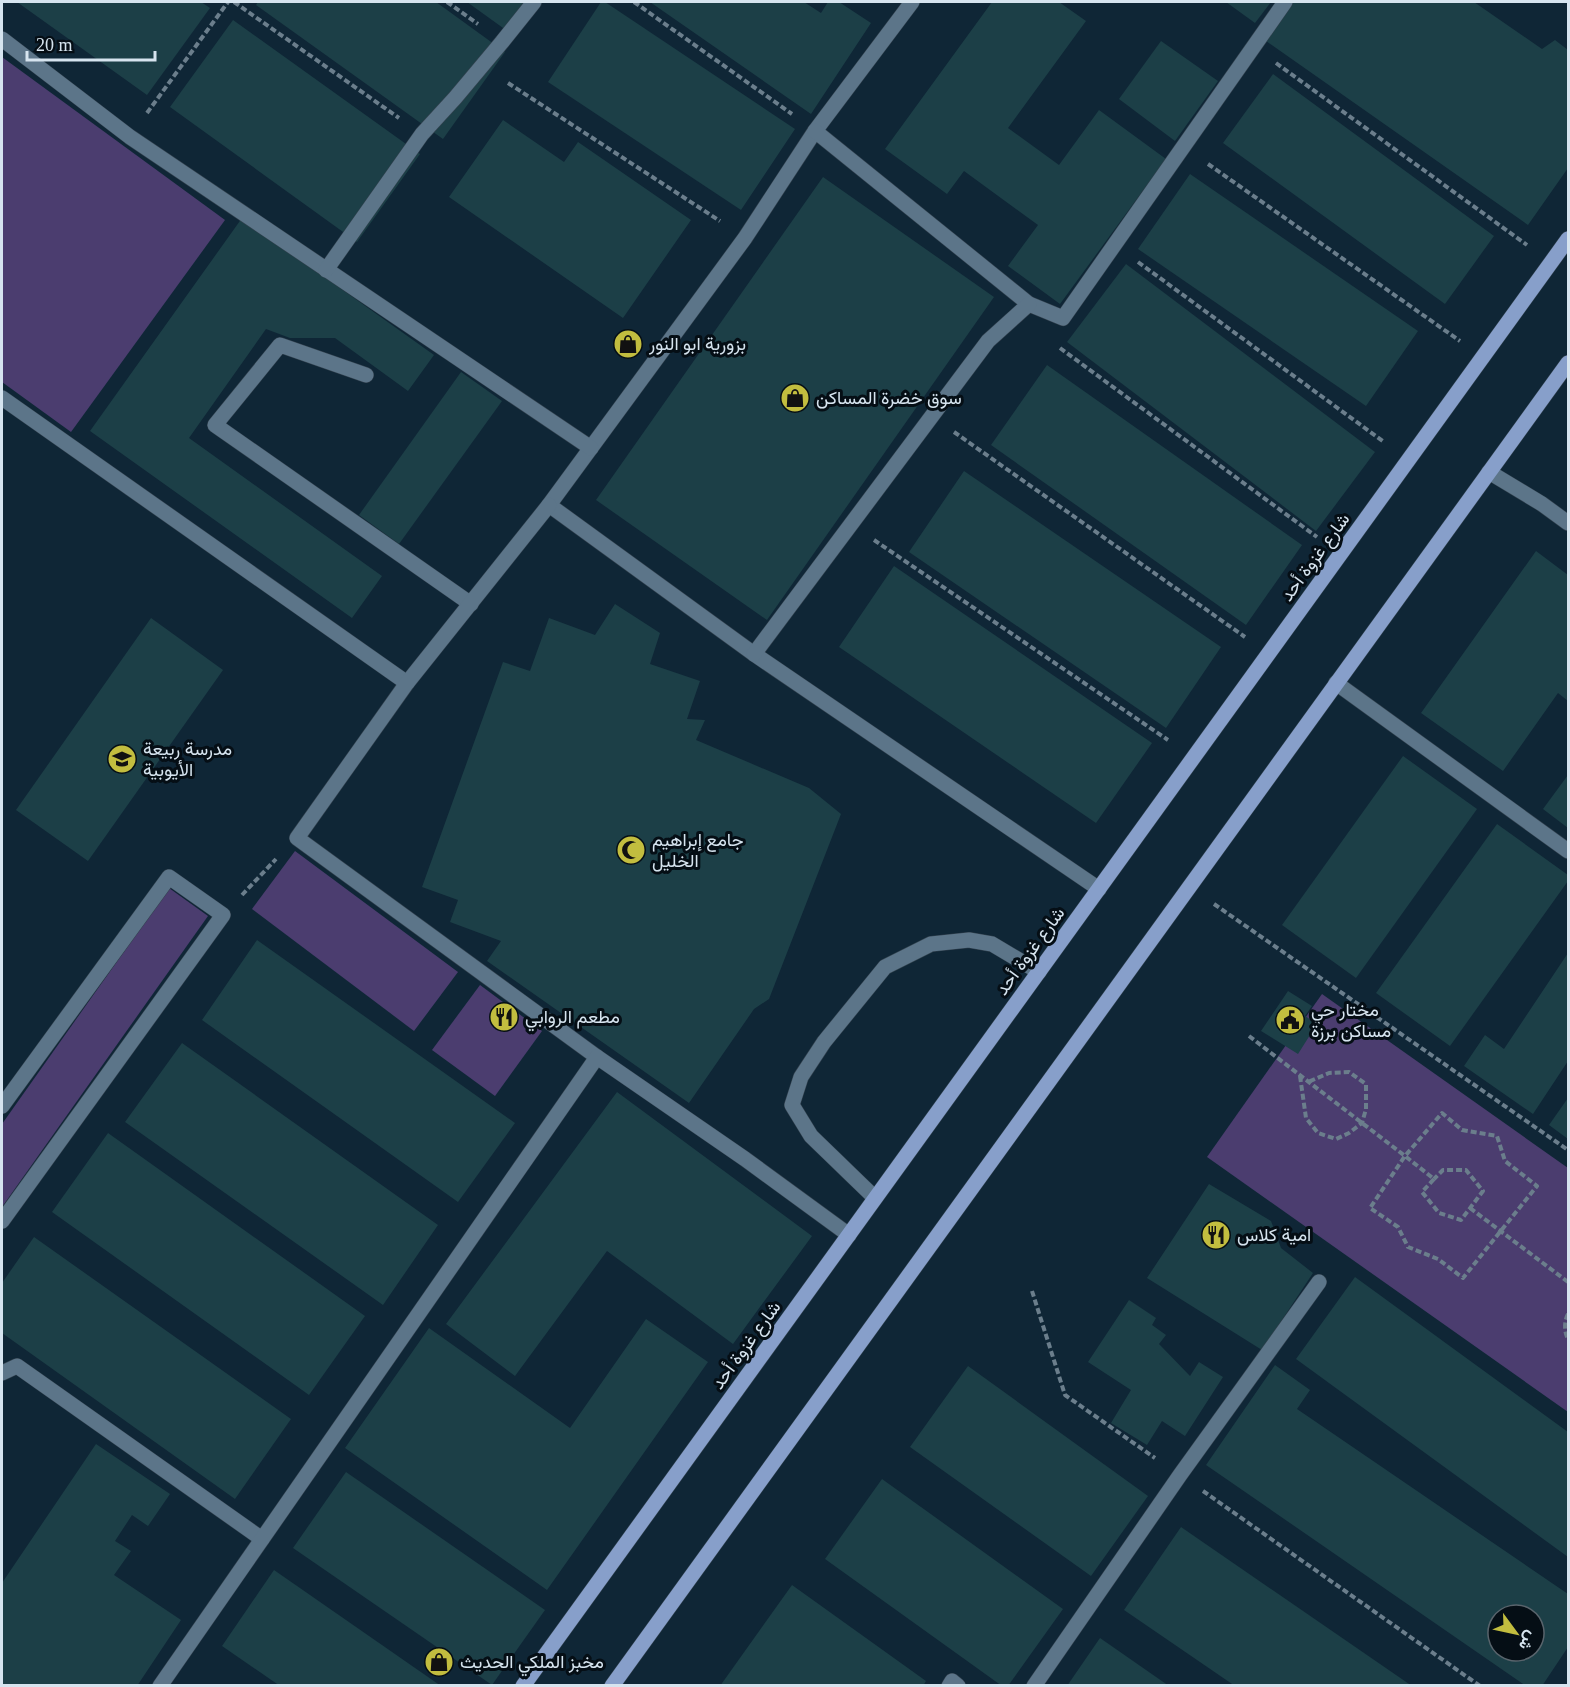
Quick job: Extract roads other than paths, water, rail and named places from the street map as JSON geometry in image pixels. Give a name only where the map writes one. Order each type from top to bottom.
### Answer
[{"type":"main road","name":"شارع غزوة أحد","points":[[523,1686],[1569,239]]},
{"type":"main road","points":[[612,1686],[1569,363]]},
{"type":"street","points":[[326,270],[422,134],[534,2]]},
{"type":"street","points":[[849,1235],[746,1159],[597,1057],[297,838],[408,683],[549,505],[746,238],[815,131],[912,2]]},
{"type":"street","points":[[815,131],[1029,304],[1063,318],[1285,2]]},
{"type":"street","points":[[2,39],[130,136],[591,448]]},
{"type":"street","points":[[754,654],[988,341],[1029,304]]},
{"type":"street","points":[[366,375],[279,345],[214,424],[471,604]]},
{"type":"street","points":[[2,398],[408,683]]},
{"type":"street","points":[[1489,472],[1569,523]]},
{"type":"street","points":[[549,505],[754,654],[1099,889]]},
{"type":"street","points":[[1336,683],[1569,851]]},
{"type":"street","points":[[2,1106],[169,877],[223,915],[2,1221]]},
{"type":"street","points":[[875,1198],[811,1136],[792,1105],[801,1077],[824,1042],[885,967],[931,944],[969,940],[992,944],[1039,972]]},
{"type":"street","points":[[160,1686],[597,1057]]},
{"type":"street","points":[[1034,1686],[1180,1475],[1318,1282]]},
{"type":"street","points":[[2,1373],[17,1366],[262,1539]]},
{"type":"street","points":[[949,1686],[952,1681],[958,1686]]},
{"type":"place","name":"بزورية ابو النور","points":[[628,344]]},
{"type":"place","name":"سوق خضرة المساكن","points":[[795,398]]},
{"type":"place","name":"مدرسة ربيعة الأيوبية","points":[[122,759]]},
{"type":"place","name":"جامع إبراهيم الخليل","points":[[631,850]]},
{"type":"place","name":"مطعم الروابي","points":[[504,1017]]},
{"type":"place","name":"مختار حي مساكن برزة","points":[[1290,1020]]},
{"type":"place","name":"امية كلاس","points":[[1216,1235]]},
{"type":"place","name":"مخبز الملكي الحديث","points":[[439,1662]]}]
